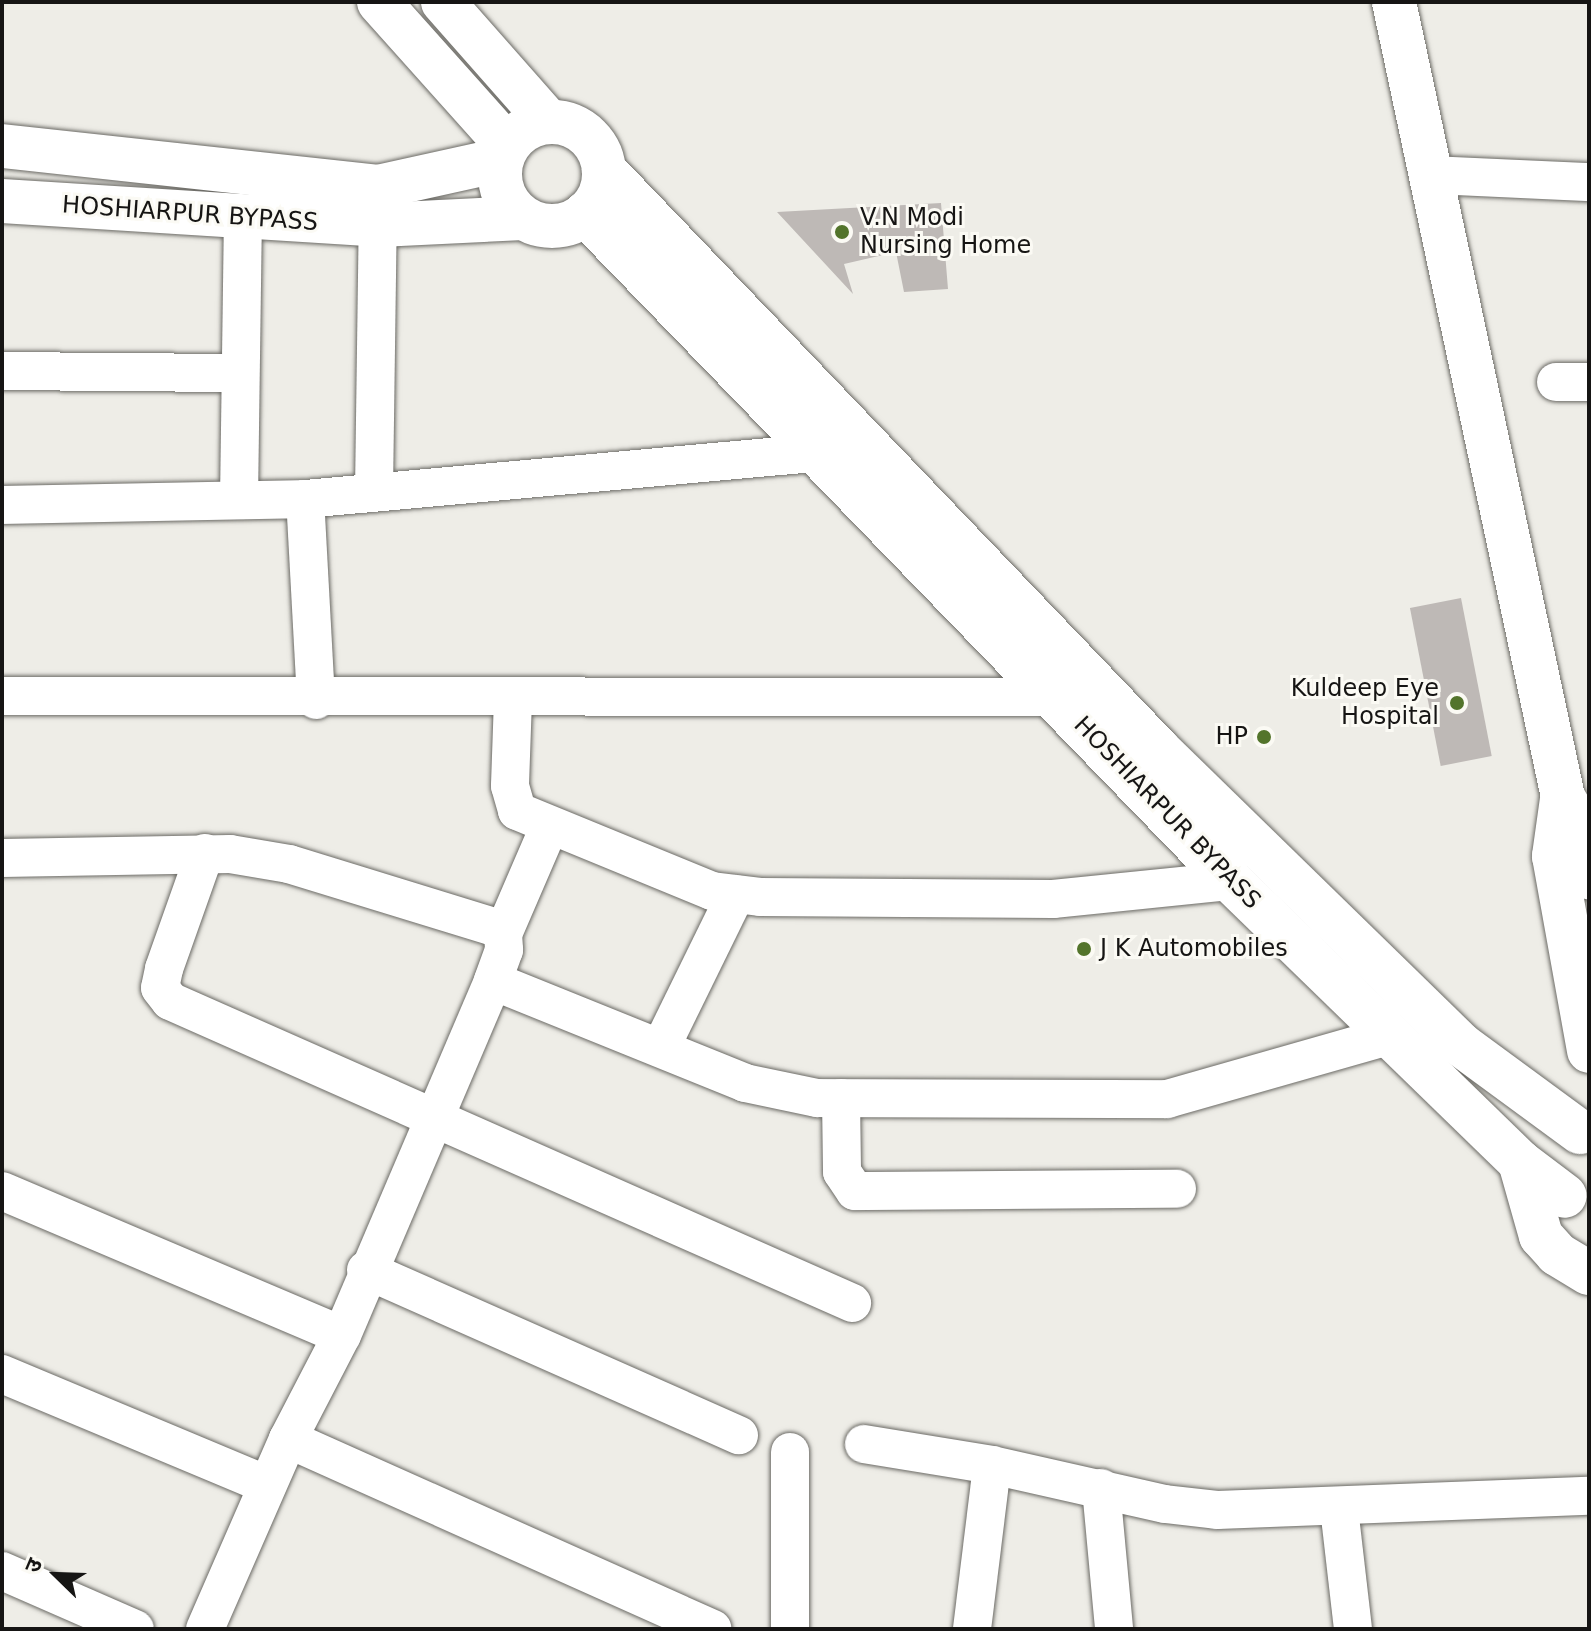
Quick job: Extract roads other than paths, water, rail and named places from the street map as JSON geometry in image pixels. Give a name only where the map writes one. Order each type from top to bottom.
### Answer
[{"type":"main road","points":[[379,2],[504,153]]},
{"type":"main road","points":[[443,2],[548,121]]},
{"type":"main road","points":[[1394,2],[1563,797],[1580,827],[1589,877]]},
{"type":"main road","points":[[523,218],[502,193],[504,153],[518,133],[548,121],[565,122],[592,140],[604,170],[1145,762],[1460,1044],[1584,1128],[1560,1165],[1577,1207]]},
{"type":"main road","points":[[2,146],[378,206],[523,218],[555,227],[585,214],[596,202],[604,170]]},
{"type":"main road","points":[[378,206],[504,153]]},
{"type":"main road","name":"HOSHIARPUR BYPASS","points":[[2,201],[243,219],[378,206]]},
{"type":"main road","name":"HOSHIARPUR BYPASS","points":[[585,214],[1052,697],[1145,762],[1231,881],[1520,1162],[1577,1207]]},
{"type":"main road","points":[[1563,797],[1554,856],[1589,1051]]},
{"type":"main road","points":[[1520,1162],[1541,1236],[1557,1254],[1589,1273]]},
{"type":"street","points":[[1432,175],[1589,182]]},
{"type":"street","points":[[374,491],[378,206]]},
{"type":"street","points":[[239,500],[243,219]]},
{"type":"street","points":[[2,371],[239,373]]},
{"type":"street","points":[[2,505],[305,499],[813,453]]},
{"type":"street","points":[[305,499],[316,700]]},
{"type":"street","points":[[2,696],[316,700],[1052,697]]},
{"type":"street","points":[[513,699],[511,802],[524,816],[680,879],[736,894],[1053,899],[1231,881]]},
{"type":"street","points":[[205,1629],[288,1439],[342,1335],[366,1270],[435,1120],[493,981],[503,934],[549,827]]},
{"type":"street","points":[[2,858],[205,853],[289,864],[503,934]]},
{"type":"street","points":[[205,853],[164,969],[160,988],[170,1001],[852,1303]]},
{"type":"street","points":[[661,1047],[736,894]]},
{"type":"street","points":[[493,981],[745,1083],[841,1098],[1167,1099],[1391,1035]]},
{"type":"street","points":[[841,1098],[842,1172],[855,1191],[1177,1189]]},
{"type":"street","points":[[2,1191],[342,1335]]},
{"type":"street","points":[[366,1270],[739,1435]]},
{"type":"street","points":[[2,1374],[267,1485]]},
{"type":"street","points":[[288,1439],[712,1629]]},
{"type":"street","points":[[864,1444],[992,1465],[1193,1508],[1339,1508],[1589,1496]]},
{"type":"street","points":[[790,1452],[790,1629]]},
{"type":"street","points":[[972,1629],[992,1465]]},
{"type":"street","points":[[1101,1488],[1114,1629]]},
{"type":"street","points":[[1339,1508],[1353,1629]]},
{"type":"street","points":[[2,1571],[135,1629]]},
{"type":"place","name":"V.N Modi Nursing Home","points":[[842,232]]},
{"type":"place","name":"Kuldeep Eye Hospital","points":[[1457,703]]},
{"type":"place","name":"HP","points":[[1264,737]]},
{"type":"place","name":"J K Automobiles","points":[[1084,949]]}]
